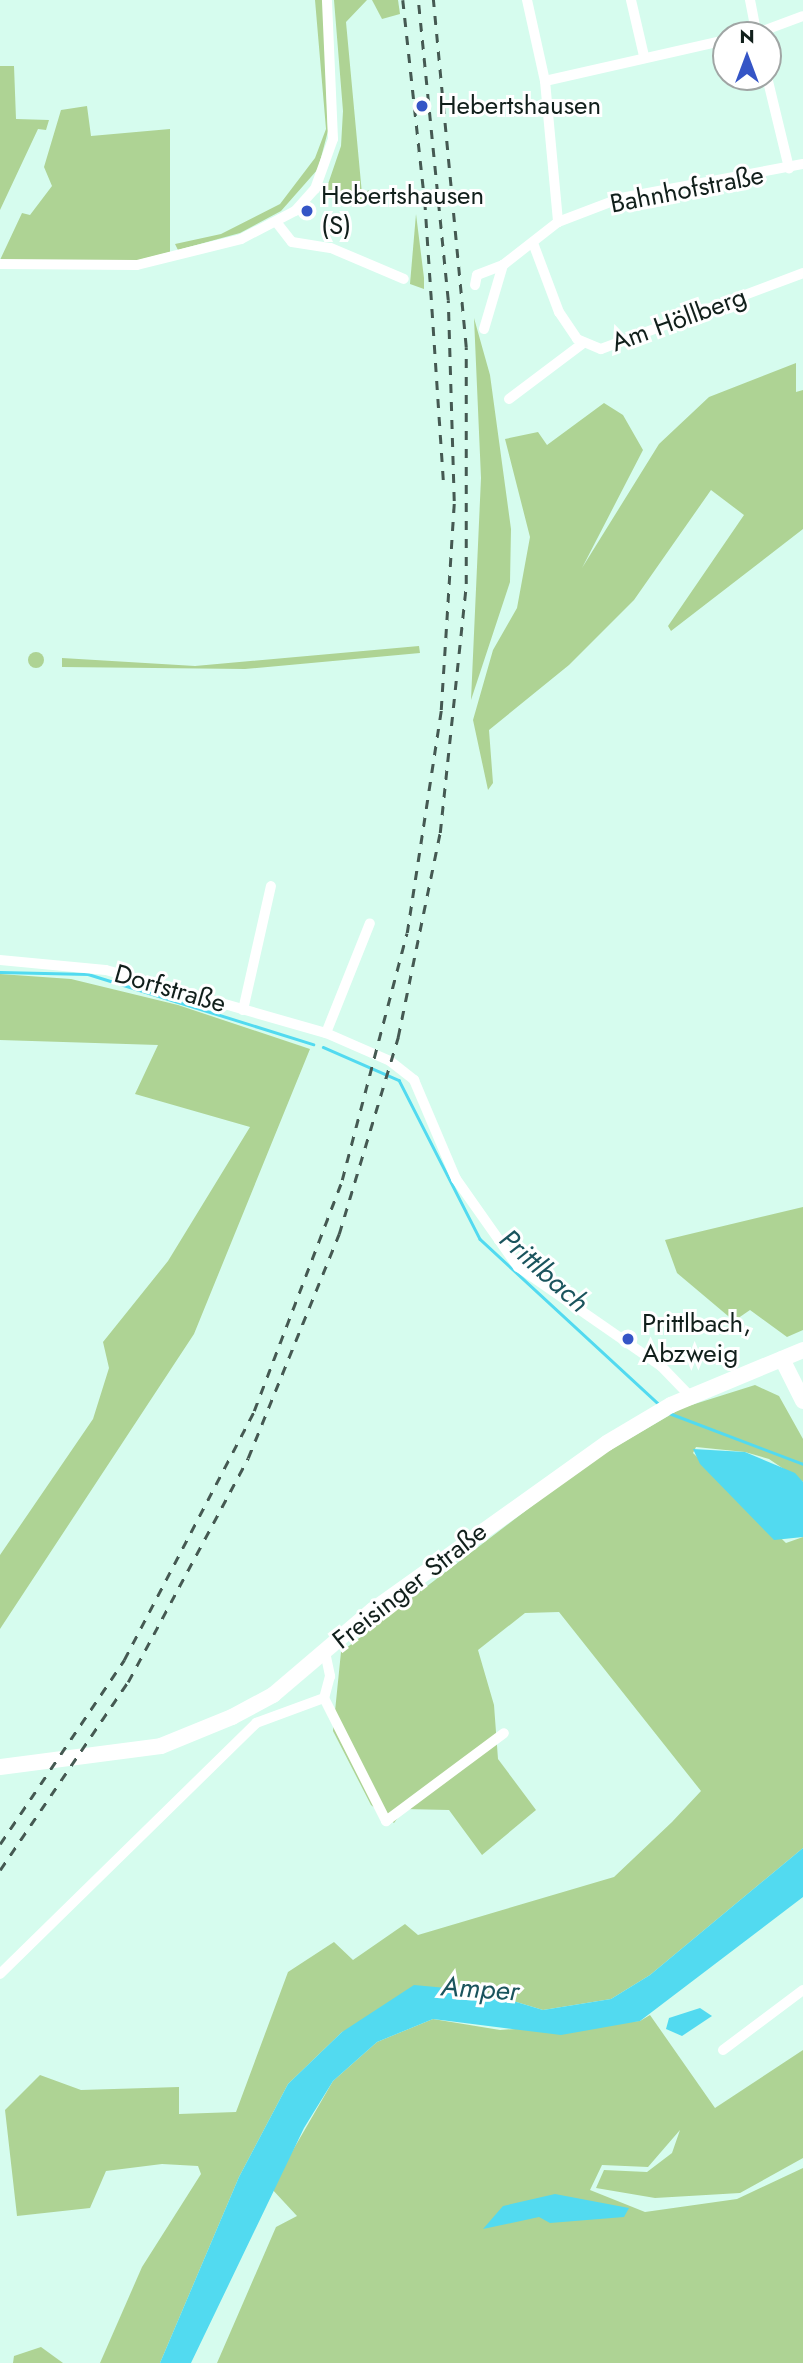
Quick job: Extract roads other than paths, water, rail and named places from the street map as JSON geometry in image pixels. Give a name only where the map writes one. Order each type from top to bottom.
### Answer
[{"type":"main road","name":"Freisinger Straße","points":[[0,1767],[132,1752],[195,1735],[272,1695],[464,1543],[665,1408],[803,1350]]},
{"type":"main road","points":[[782,1359],[803,1401]]},
{"type":"street","points":[[0,264],[105,268],[200,250],[277,223],[315,189],[330,152],[335,105],[327,0]]},
{"type":"street","points":[[527,0],[545,80],[558,222]]},
{"type":"street","points":[[631,0],[644,56]]},
{"type":"street","points":[[750,0],[754,21]]},
{"type":"street","points":[[782,24],[803,16]]},
{"type":"street","points":[[545,80],[712,43]]},
{"type":"street","points":[[770,91],[789,168]]},
{"type":"street","name":"Bahnhofstraße","points":[[475,285],[477,275],[503,265],[558,222],[621,198],[803,164]]},
{"type":"street","points":[[277,223],[292,242],[331,248],[404,279]]},
{"type":"street","name":"Am Höllberg","points":[[533,243],[559,312],[582,344],[615,348],[803,273]]},
{"type":"street","points":[[484,329],[503,265]]},
{"type":"street","points":[[509,399],[582,344]]},
{"type":"street","points":[[243,1010],[271,886]]},
{"type":"street","points":[[332,1035],[370,923]]},
{"type":"street","name":"Dorfstraße","points":[[0,960],[89,965],[332,1035],[369,1049],[414,1080],[456,1179],[518,1266],[661,1366],[690,1396]]},
{"type":"street","points":[[325,1652],[330,1676],[324,1698],[386,1821],[504,1733]]},
{"type":"street","points":[[0,1973],[256,1723],[324,1698]]},
{"type":"street","points":[[723,2050],[803,1990]]},
{"type":"water","points":[[693,1449],[745,1452],[795,1473],[803,1482],[803,1537],[774,1540],[700,1464]]},
{"type":"water","points":[[803,1848],[803,1897],[640,2021],[561,2035],[433,2019],[377,2042],[333,2081],[304,2128],[191,2363],[160,2363],[239,2177],[288,2084],[342,2032],[414,1985],[479,1991],[543,2010],[611,1999],[650,1975]]},
{"type":"water","points":[[700,2008],[712,2016],[682,2036],[666,2029],[669,2018]]},
{"type":"water","points":[[555,2194],[629,2208],[624,2217],[550,2223],[539,2217],[483,2229],[503,2206]]},
{"type":"waterway","name":"Prittlbach","points":[[0,972],[88,974],[313,1044]]},
{"type":"waterway","name":"Prittlbach","points":[[323,1047],[399,1080],[480,1239],[659,1404]]},
{"type":"waterway","name":"Prittlbach","points":[[669,1413],[803,1464]]},
{"type":"railway","points":[[403,0],[425,201],[444,486]]},
{"type":"railway","points":[[0,1844],[124,1660],[254,1411],[342,1180],[407,933],[441,710],[454,501],[448,300],[418,0]]},
{"type":"railway","points":[[0,1870],[128,1682],[248,1458],[339,1234],[398,1037],[440,833],[466,584],[466,347],[433,0]]},
{"type":"place","name":"Hebertshausen","points":[[422,106]]},
{"type":"place","name":"Hebertshausen (S)","points":[[307,211]]},
{"type":"place","name":"Prittlbach, Abzweig","points":[[628,1339]]},
{"type":"water label","name":"Amper","points":[[480,1989]]}]
